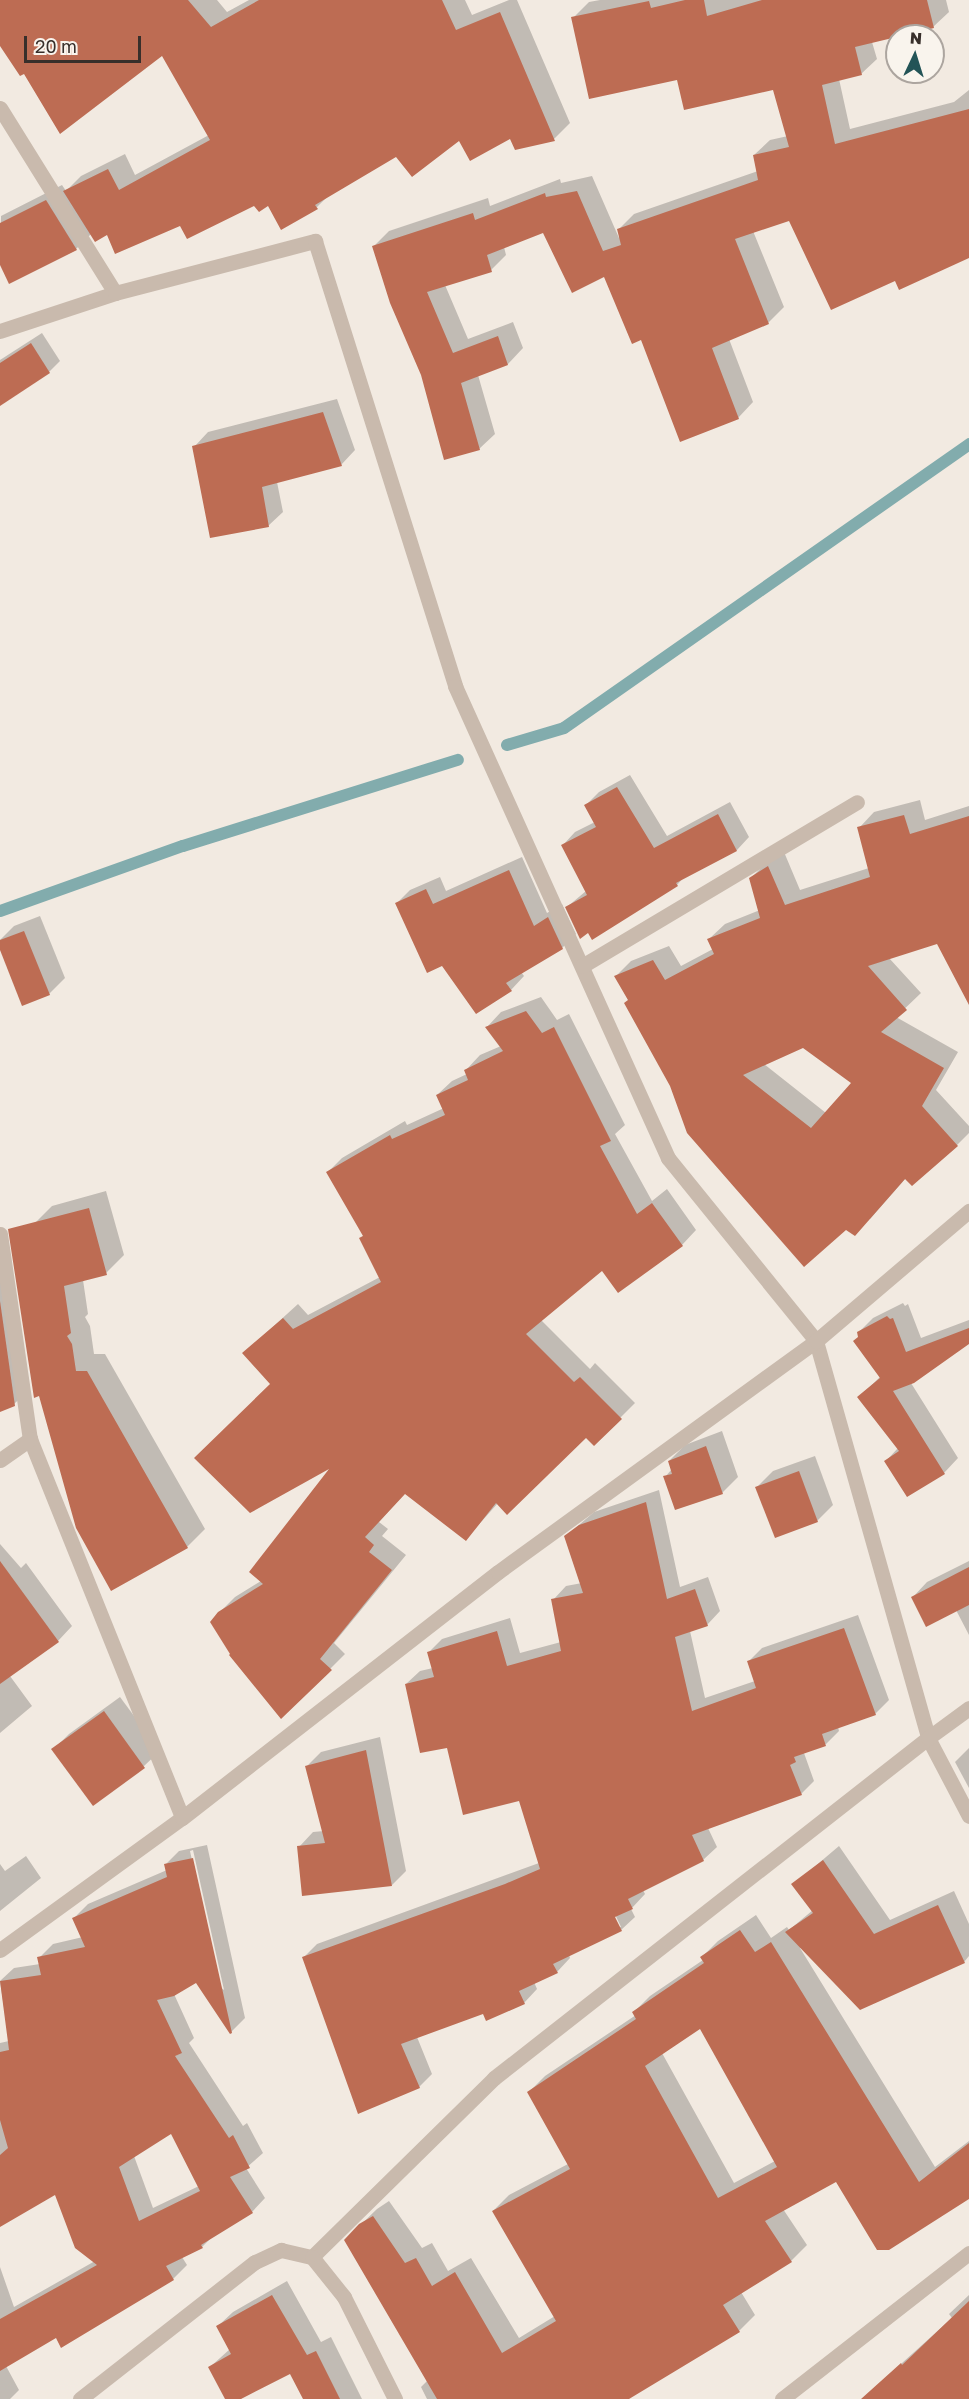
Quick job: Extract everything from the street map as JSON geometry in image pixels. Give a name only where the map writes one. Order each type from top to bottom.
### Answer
[{"type":"street","points":[[0,108],[115,293]]},
{"type":"street","points":[[0,331],[115,293],[315,241],[455,686],[668,1158],[816,1341],[927,1738],[969,1816]]},
{"type":"street","points":[[582,966],[857,802]]},
{"type":"street","points":[[0,1950],[182,1818],[498,1572],[816,1341],[969,1211]]},
{"type":"street","points":[[0,1234],[30,1439],[182,1818]]},
{"type":"street","points":[[0,1460],[30,1439]]},
{"type":"street","points":[[312,2257],[494,2078],[927,1738],[969,1708]]},
{"type":"street","points":[[80,2399],[255,2262],[281,2250],[312,2257],[344,2297],[395,2399]]},
{"type":"street","points":[[782,2399],[969,2253]]},
{"type":"building","points":[[0,0],[188,0],[211,27],[259,0],[442,0],[456,30],[500,12],[555,141],[515,150],[510,139],[470,161],[459,141],[412,177],[396,157],[315,205],[318,209],[281,230],[268,206],[259,212],[254,206],[187,239],[180,226],[115,254],[107,235],[95,242],[63,191],[108,169],[119,190],[210,140],[162,56],[60,134],[24,74],[20,76],[0,46]]},
{"type":"building","points":[[685,0],[704,0],[707,16],[762,0],[927,0],[933,24],[885,24],[885,40],[855,47],[862,75],[822,85],[835,144],[969,109],[969,258],[899,290],[895,281],[831,310],[789,221],[735,239],[769,324],[712,348],[739,419],[680,442],[641,340],[632,344],[604,277],[572,293],[543,233],[487,255],[492,272],[427,292],[453,353],[498,336],[508,365],[461,383],[480,450],[444,460],[421,375],[390,303],[372,246],[473,213],[475,220],[545,193],[546,197],[577,191],[603,251],[621,245],[617,229],[758,180],[753,155],[789,147],[773,90],[684,110],[677,80],[589,99],[571,17],[649,1],[651,8]]},
{"type":"building","points":[[46,200],[77,250],[9,284],[0,265],[0,223]]},
{"type":"building","points":[[31,343],[50,373],[0,406],[0,363]]},
{"type":"building","points":[[323,412],[342,466],[262,487],[269,527],[210,538],[192,446]]},
{"type":"building","points":[[617,787],[654,848],[718,814],[737,851],[676,883],[678,886],[592,940],[588,933],[580,939],[565,907],[587,895],[561,845],[596,827],[584,805]]},
{"type":"building","points":[[904,815],[910,834],[969,816],[969,1005],[937,944],[868,966],[907,1010],[881,1032],[944,1068],[922,1106],[958,1146],[912,1186],[905,1179],[855,1236],[846,1230],[804,1267],[687,1133],[670,1086],[624,1003],[628,1000],[614,976],[653,960],[665,980],[714,954],[707,939],[760,918],[749,878],[768,866],[785,905],[870,877],[857,827]],"holes":[[[803,1048],[851,1083],[811,1128],[743,1075]]]},
{"type":"building","points":[[509,870],[534,926],[548,917],[563,949],[506,983],[512,991],[476,1014],[442,966],[427,973],[395,903],[426,889],[433,904]]},
{"type":"building","points":[[24,931],[50,995],[22,1006],[0,950],[0,940]]},
{"type":"building","points":[[526,1011],[542,1033],[554,1027],[611,1141],[600,1146],[637,1214],[652,1203],[683,1246],[618,1293],[602,1271],[526,1334],[574,1382],[580,1377],[622,1419],[594,1446],[586,1438],[507,1515],[496,1503],[466,1541],[405,1494],[365,1537],[374,1545],[369,1552],[392,1570],[320,1659],[332,1670],[281,1719],[229,1655],[210,1622],[218,1612],[263,1584],[249,1572],[329,1469],[250,1513],[194,1458],[270,1384],[242,1353],[283,1318],[293,1329],[381,1282],[359,1238],[363,1236],[326,1172],[390,1135],[392,1139],[445,1115],[436,1095],[468,1080],[464,1070],[503,1051],[485,1027]]},
{"type":"building","points":[[89,1208],[107,1275],[64,1286],[71,1333],[67,1336],[72,1344],[76,1371],[87,1371],[188,1548],[111,1591],[76,1528],[39,1396],[34,1398],[8,1229]]},
{"type":"building","points":[[0,1301],[15,1406],[0,1412]]},
{"type":"building","points":[[887,1316],[890,1319],[893,1318],[906,1352],[969,1328],[969,1344],[914,1383],[893,1391],[945,1474],[907,1497],[884,1461],[899,1451],[857,1397],[880,1378],[853,1341],[858,1337],[857,1332]]},
{"type":"building","points":[[706,1446],[723,1494],[675,1510],[663,1476],[672,1474],[668,1461]]},
{"type":"building","points":[[799,1471],[818,1522],[775,1538],[755,1487]]},
{"type":"building","points":[[646,1502],[667,1599],[695,1589],[708,1626],[675,1637],[692,1711],[756,1688],[747,1661],[844,1628],[876,1715],[822,1734],[826,1746],[794,1757],[796,1762],[790,1765],[802,1795],[692,1835],[704,1861],[628,1899],[633,1909],[615,1917],[622,1931],[553,1964],[558,1973],[519,1991],[525,2004],[486,2021],[483,2014],[401,2044],[420,2088],[358,2114],[302,1957],[505,1884],[540,1869],[519,1801],[463,1815],[447,1748],[420,1753],[405,1684],[434,1677],[427,1652],[497,1631],[507,1666],[561,1651],[551,1599],[583,1593],[564,1536],[579,1525]]},
{"type":"building","points":[[0,1561],[59,1642],[0,1684]]},
{"type":"building","points":[[969,1567],[969,1605],[926,1627],[911,1597]]},
{"type":"building","points":[[104,1711],[145,1768],[93,1806],[51,1749]]},
{"type":"building","points":[[366,1750],[392,1886],[302,1896],[297,1846],[325,1843],[305,1766]]},
{"type":"building","points":[[193,1858],[232,2033],[230,2034],[196,1983],[174,1996],[157,2000],[182,2053],[175,2056],[229,2138],[233,2135],[250,2168],[230,2177],[253,2213],[201,2245],[203,2248],[166,2266],[174,2280],[61,2348],[56,2338],[0,2371],[0,2319],[97,2265],[75,2248],[55,2195],[0,2227],[0,2155],[8,2148],[0,2120],[0,2052],[9,2050],[0,1981],[41,1975],[37,1957],[85,1947],[72,1918],[167,1877],[164,1864]],"holes":[[[171,2134],[200,2191],[139,2221],[119,2167]]]},
{"type":"building","points":[[823,1860],[874,1934],[938,1905],[965,1963],[860,2010],[785,1932],[813,1913],[791,1884]]},
{"type":"building","points":[[740,1930],[755,1952],[771,1942],[919,2182],[969,2143],[969,2199],[889,2250],[877,2250],[836,2182],[765,2221],[792,2262],[723,2305],[740,2332],[629,2399],[437,2399],[344,2240],[359,2224],[373,2216],[405,2263],[416,2258],[432,2286],[455,2272],[502,2353],[556,2321],[492,2211],[570,2169],[527,2092],[636,2019],[632,2012],[704,1963],[700,1957]],"holes":[[[700,2029],[777,2167],[718,2198],[645,2066]]]},
{"type":"building","points":[[272,2295],[307,2355],[316,2351],[340,2399],[303,2399],[290,2374],[241,2399],[225,2399],[208,2367],[231,2354],[216,2326]]},
{"type":"building","points":[[969,2301],[969,2399],[861,2399],[901,2363],[902,2365]]},
{"type":"waterway","points":[[507,745],[564,728],[969,444]]},
{"type":"waterway","points":[[0,911],[183,846],[458,760]]}]
